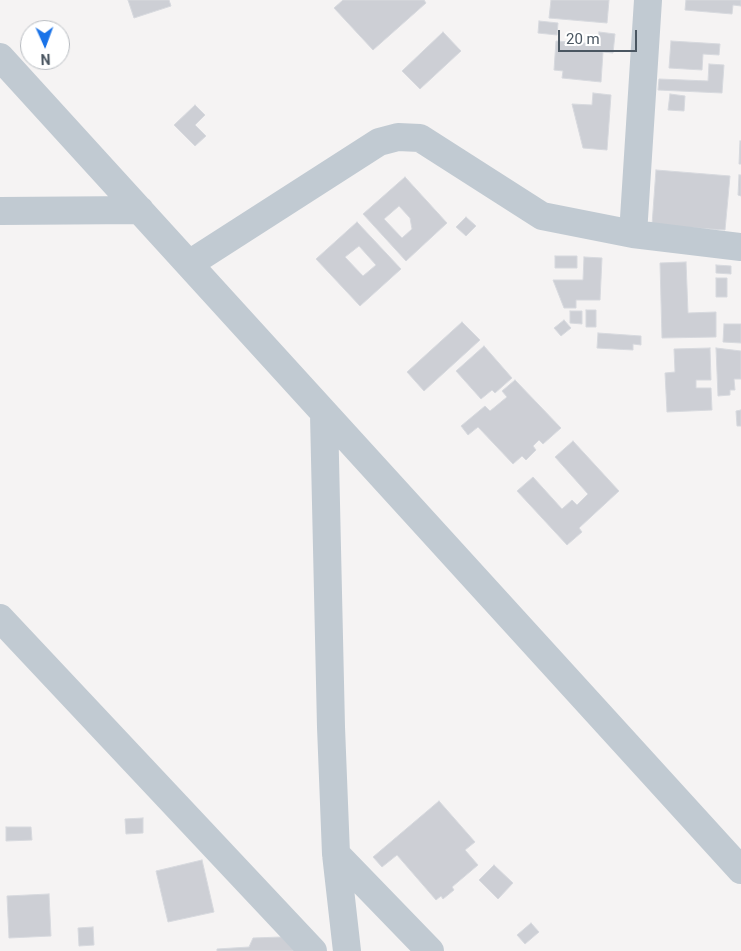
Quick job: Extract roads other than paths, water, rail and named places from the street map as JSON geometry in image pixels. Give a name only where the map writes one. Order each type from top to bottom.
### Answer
[{"type":"street","points":[[633,234],[648,0]]},
{"type":"street","points":[[0,57],[741,870]]},
{"type":"street","points":[[189,264],[379,142],[398,137],[420,138],[542,216],[633,234],[741,247]]},
{"type":"street","points":[[0,211],[140,210]]},
{"type":"street","points":[[324,414],[331,727],[336,854],[347,951]]},
{"type":"street","points":[[0,618],[313,951]]},
{"type":"street","points":[[336,854],[430,951]]}]
